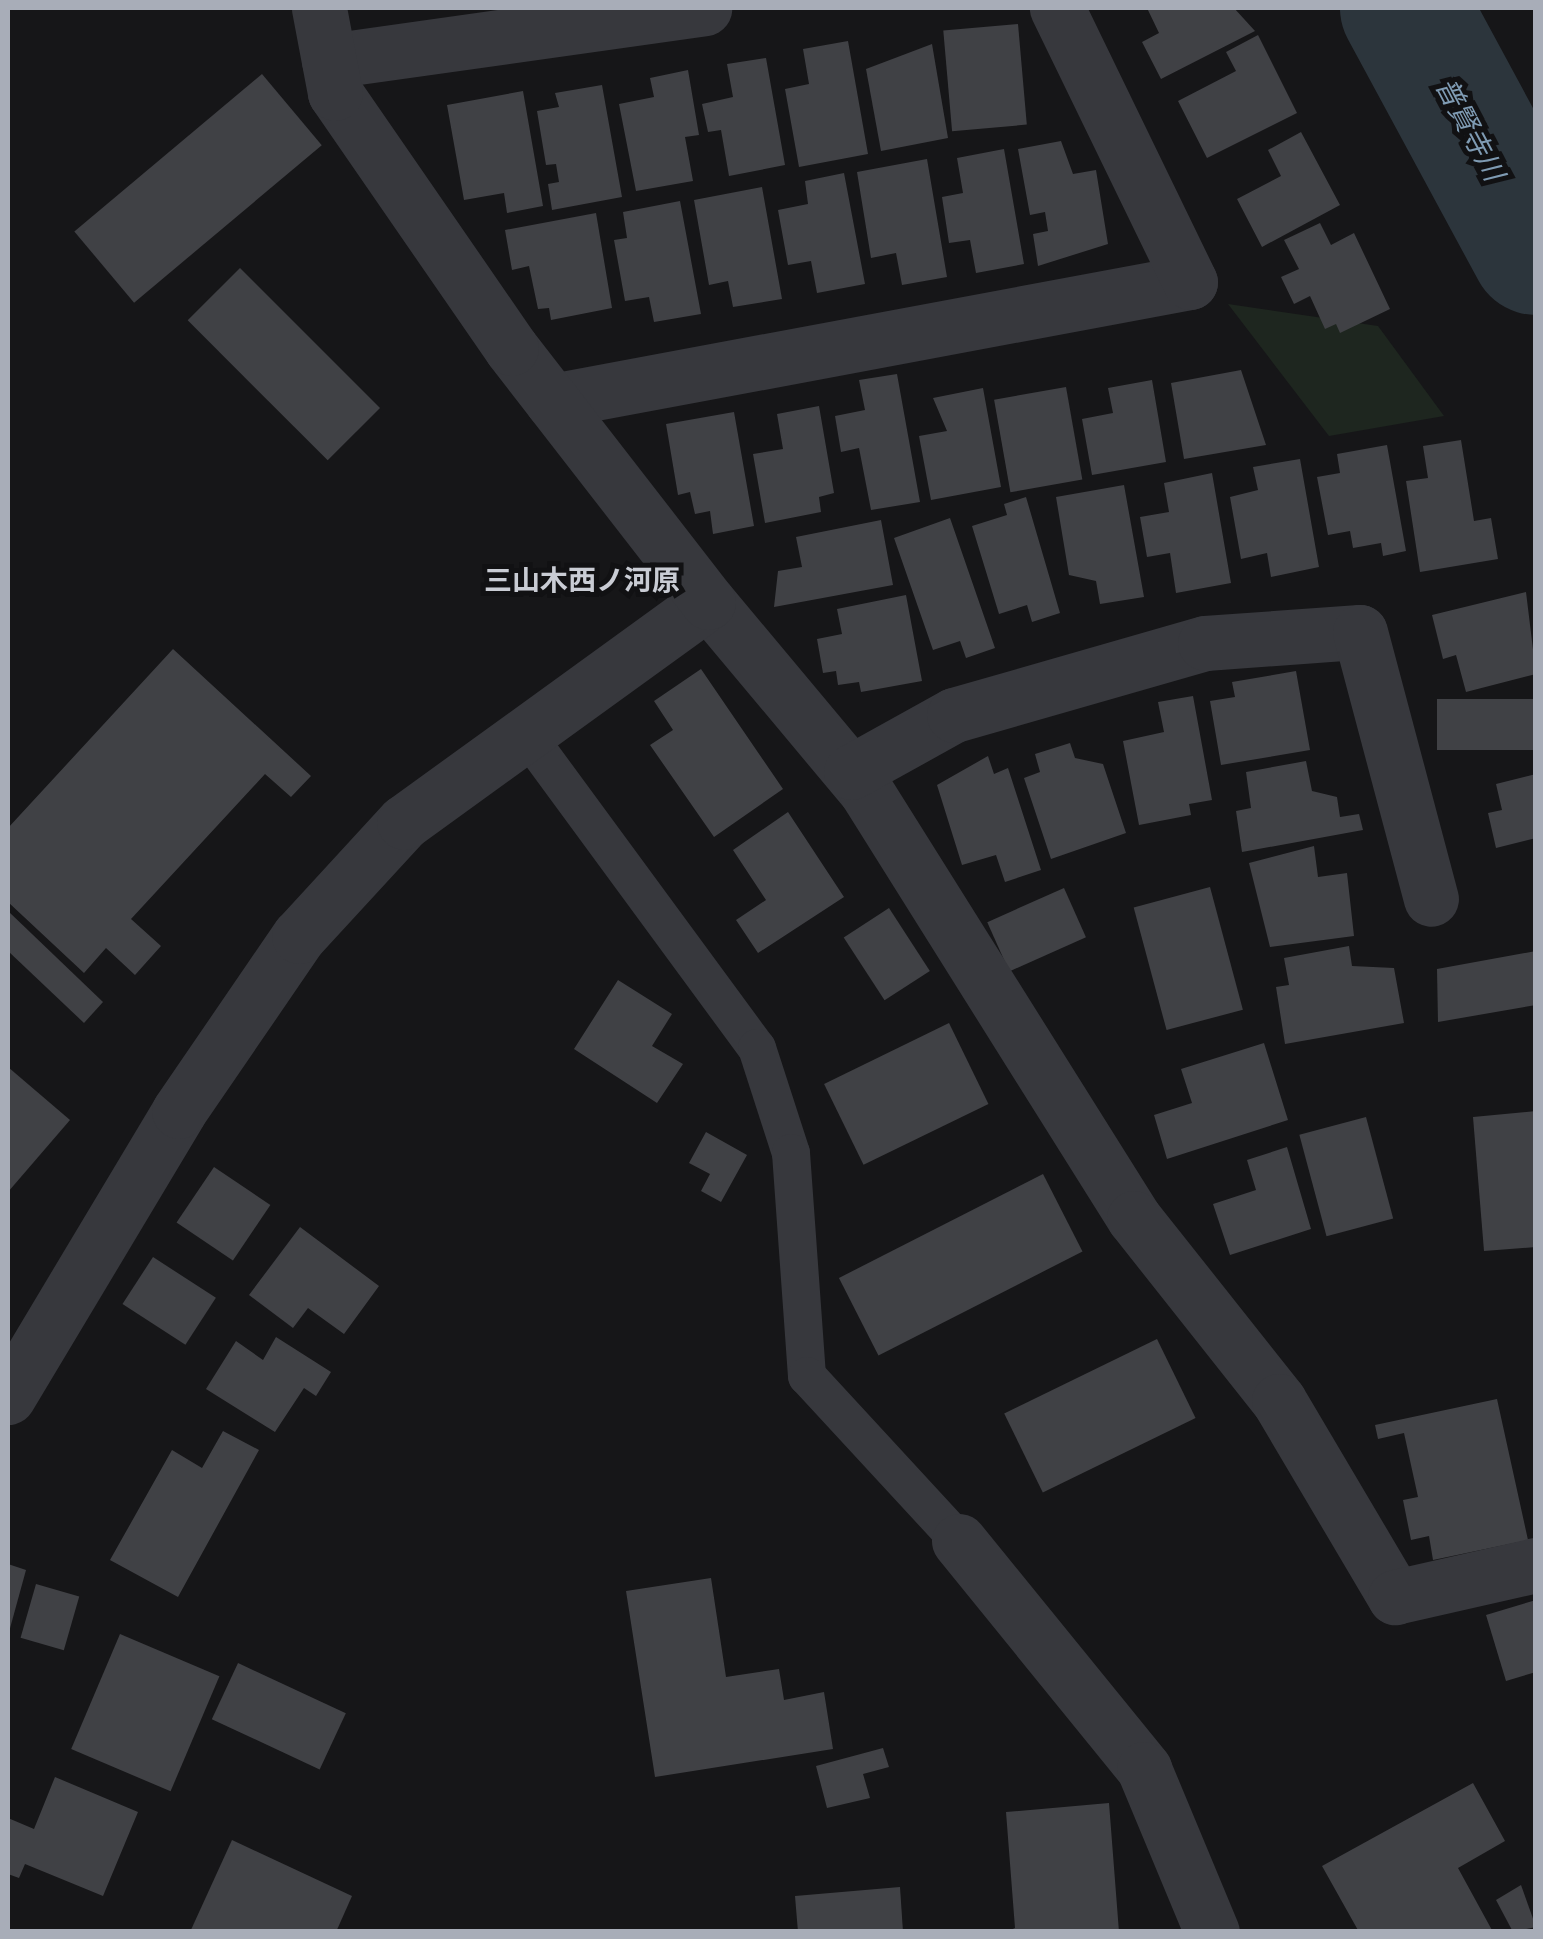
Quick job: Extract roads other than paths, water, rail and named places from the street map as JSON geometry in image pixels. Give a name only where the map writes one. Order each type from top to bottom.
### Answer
[{"type":"street","points":[[320,8],[336,92],[552,401],[708,602],[850,772],[1134,1218],[1279,1401],[1395,1597],[1536,1564]]},
{"type":"street","points":[[330,61],[704,8]]},
{"type":"street","points":[[552,401],[1190,282],[1057,8]]},
{"type":"street","points":[[8,1396],[179,1111],[299,936],[404,822],[708,602]]},
{"type":"street","points":[[850,772],[954,716],[1205,643],[1360,632],[1431,899]]},
{"type":"street","points":[[959,1541],[1144,1769],[1212,1932]]},
{"type":"lane","points":[[526,734],[757,1048],[790,1153],[807,1376],[959,1541]]},
{"type":"waterway","name":"普賢寺川","points":[[1405,8],[1536,250]]},
{"type":"district","name":"三山木西ノ河原","points":[[582,580]]}]
